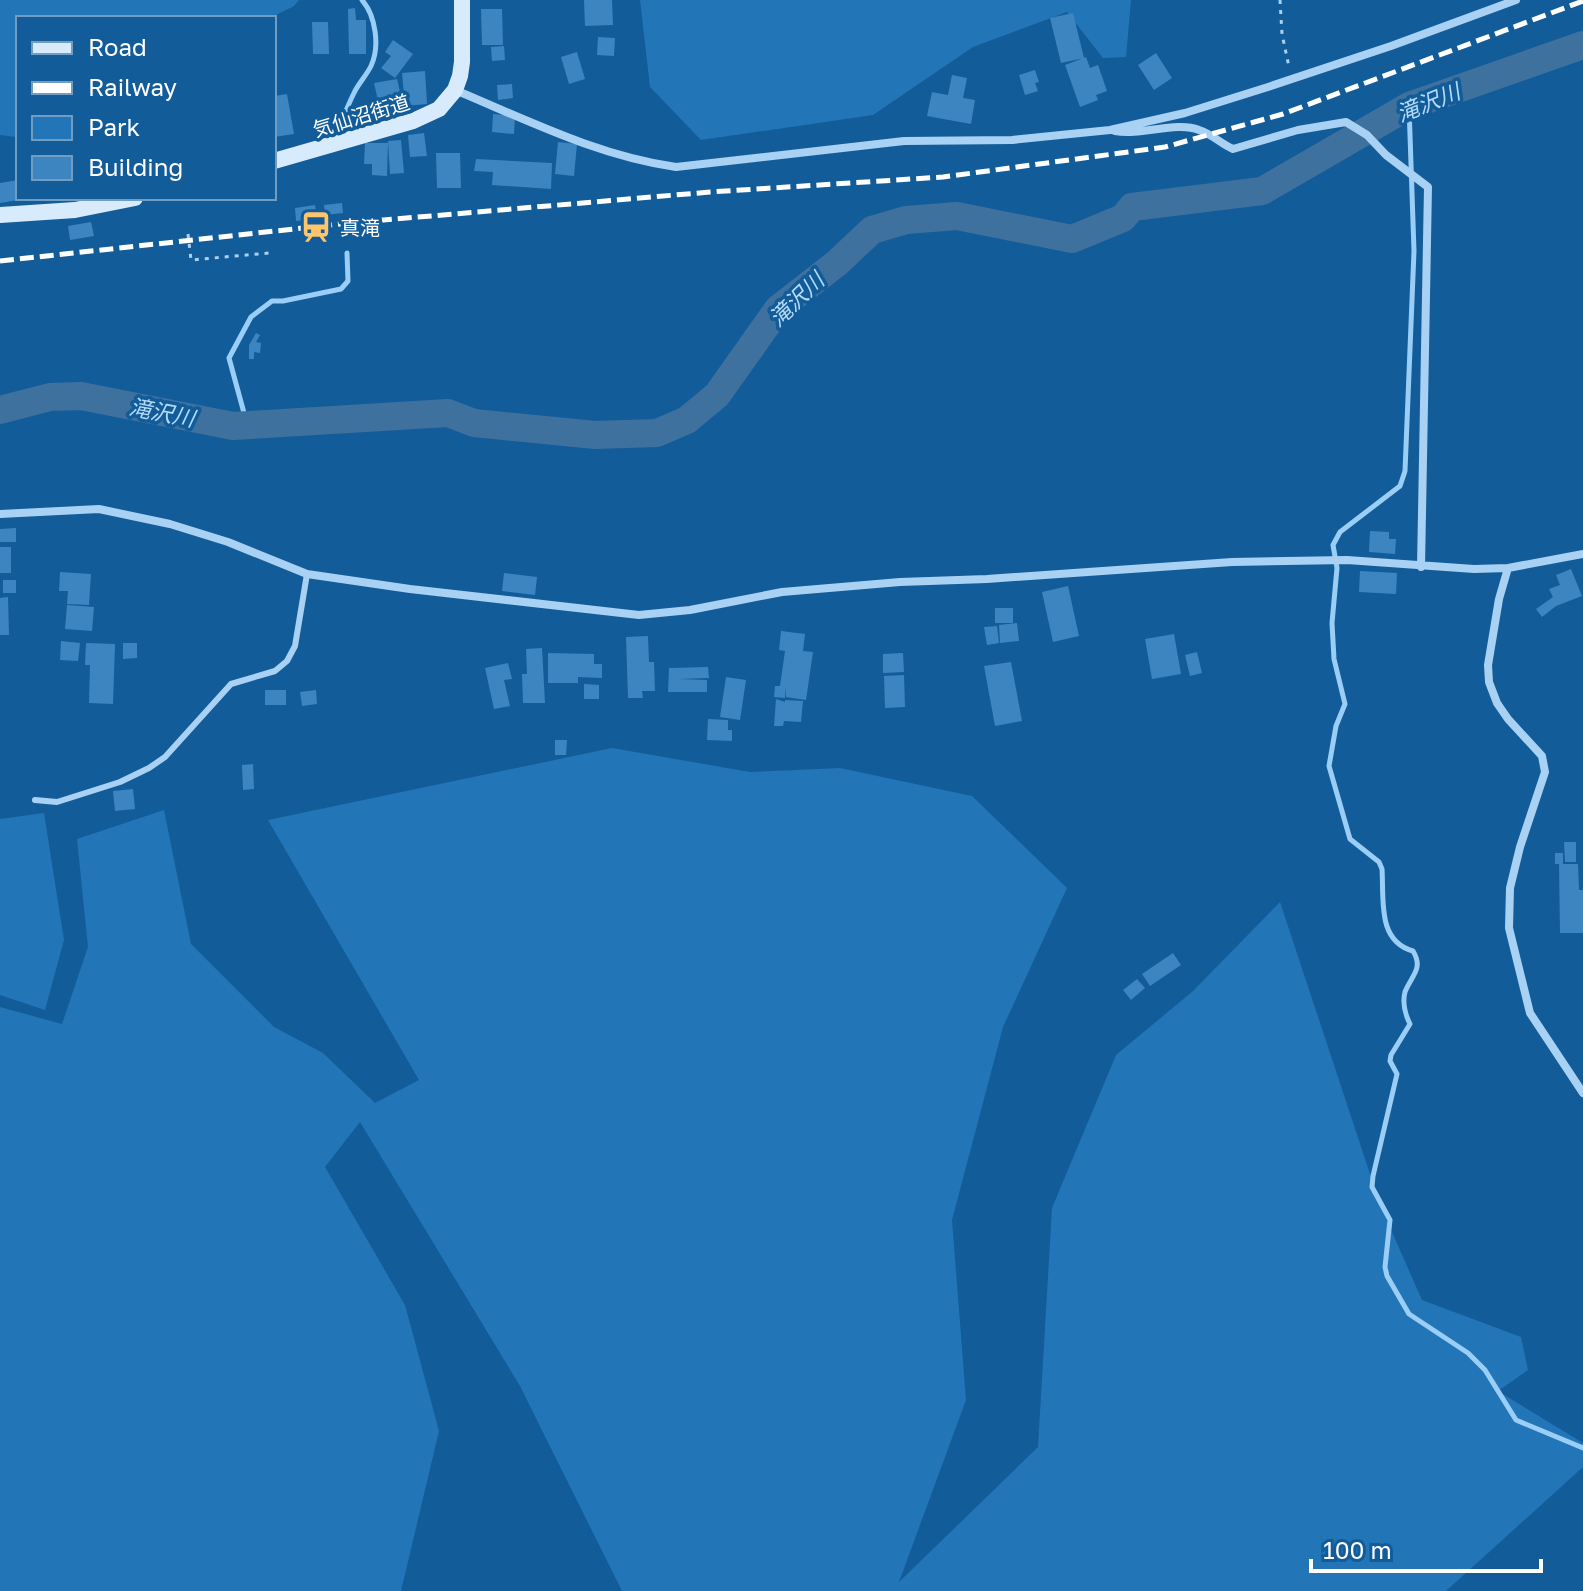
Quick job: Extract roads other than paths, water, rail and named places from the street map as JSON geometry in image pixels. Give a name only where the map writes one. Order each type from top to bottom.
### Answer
[{"type":"street","points":[[462,0],[462,62],[455,90],[604,151],[642,162],[676,167],[904,141],[1012,140],[1110,130],[1185,113],[1391,46],[1516,0]]},
{"type":"street","name":"気仙沼街道","points":[[276,160],[428,115],[439,109],[455,90]]},
{"type":"street","points":[[1110,130],[1128,133],[1184,127],[1199,129],[1233,149],[1298,130],[1346,122],[1367,135],[1386,155],[1428,187],[1421,567]]},
{"type":"street","points":[[0,215],[75,210],[125,200]]},
{"type":"street","points":[[0,514],[99,509],[170,524],[228,542],[307,574],[639,615],[690,610],[782,592],[900,582],[1232,562],[1347,560],[1421,567],[1508,568],[1583,554]]},
{"type":"street","points":[[1508,568],[1490,652],[1489,682],[1497,703],[1508,719],[1542,756],[1545,772],[1510,888],[1509,928],[1530,1013],[1583,1093]]},
{"type":"lane","points":[[35,800],[57,802],[120,782],[149,768],[165,757],[231,684],[275,671],[287,661],[295,646],[307,574]]},
{"type":"waterway","points":[[336,134],[374,58],[376,41],[373,23],[362,0]]},
{"type":"waterway","name":"滝沢川","points":[[0,410],[50,397],[81,396],[233,426],[448,413],[474,423],[595,435],[657,433],[687,420],[717,395],[778,309],[837,263],[872,230],[906,220],[957,216],[1072,239],[1123,218],[1132,207],[1262,191],[1409,106],[1583,45]]},
{"type":"waterway","points":[[1409,106],[1414,251],[1405,471],[1400,486],[1340,532],[1333,545],[1337,568],[1332,623],[1334,659],[1345,704],[1336,726],[1329,766],[1350,839],[1379,862],[1382,869],[1383,906],[1388,929],[1401,946],[1413,951],[1417,963],[1404,996],[1404,1009],[1410,1024],[1391,1055],[1390,1061],[1397,1074],[1372,1187],[1390,1220],[1385,1267],[1387,1276],[1409,1314],[1468,1353],[1485,1370],[1516,1420],[1583,1448]]},
{"type":"waterway","points":[[262,424],[244,413],[229,358],[251,317],[272,301],[341,289],[348,281],[347,253]]},
{"type":"railway","points":[[0,261],[349,223],[710,192],[943,177],[1165,147],[1283,114],[1583,1]]},
{"type":"place","name":"真滝","points":[[316,227]]}]
